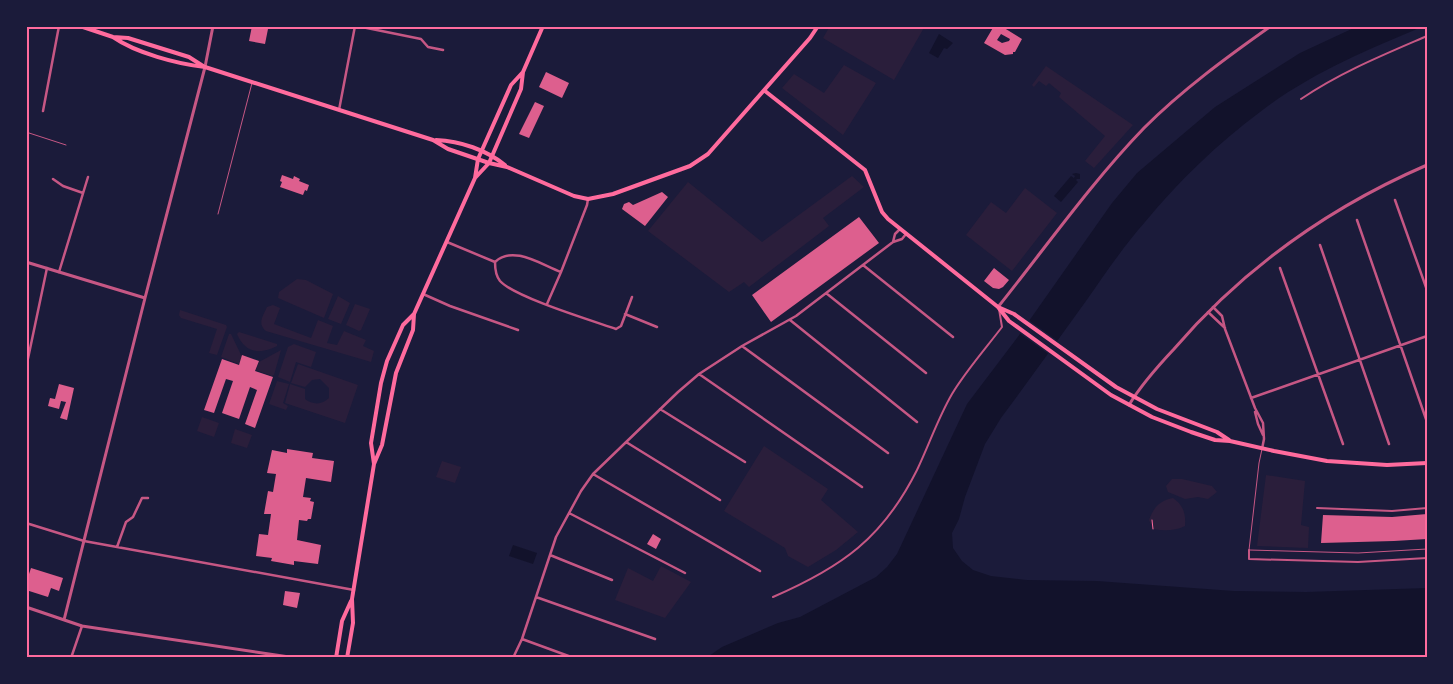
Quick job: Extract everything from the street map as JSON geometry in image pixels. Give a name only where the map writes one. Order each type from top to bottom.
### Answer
[{"type":"main road","points":[[80,26],[113,37],[128,38],[190,57],[205,67]]},
{"type":"main road","points":[[475,178],[489,163],[521,89],[523,72],[543,26]]},
{"type":"main road","points":[[113,37],[126,46],[188,66],[205,67],[433,140],[448,149],[507,167],[569,195],[588,199],[613,194],[699,161],[716,146],[765,91],[818,26]]},
{"type":"main road","points":[[336,658],[342,621],[354,590],[374,464],[382,445],[396,373],[413,330],[414,314],[475,178],[481,151],[511,85],[523,72]]},
{"type":"main road","points":[[765,91],[865,170],[882,212],[906,234],[998,307],[1014,314],[1112,384],[1134,397],[1175,416],[1217,432],[1230,441]]},
{"type":"main road","points":[[433,140],[450,141],[492,155],[507,167]]},
{"type":"main road","points":[[998,307],[1008,321],[1111,395],[1152,417],[1190,432],[1214,440],[1230,441],[1262,449],[1352,464],[1427,463]]},
{"type":"main road","points":[[374,464],[370,443],[381,383],[387,361],[403,325],[414,314]]},
{"type":"main road","points":[[347,658],[353,622],[352,599]]},
{"type":"street","points":[[43,111],[59,26]]},
{"type":"street","points":[[64,620],[205,67],[213,26]]},
{"type":"street","points":[[338,110],[356,26],[421,40],[428,47],[443,50]]},
{"type":"street","points":[[773,596],[823,573],[844,560],[868,540],[897,506],[917,469],[952,394],[1002,327],[998,307],[1118,156],[1144,128],[1188,89],[1271,26]]},
{"type":"street","points":[[1301,99],[1320,86],[1366,62],[1427,36]]},
{"type":"street","points":[[1129,405],[1163,360],[1213,307],[1255,269],[1322,221],[1374,190],[1427,165]]},
{"type":"street","points":[[59,272],[88,177]]},
{"type":"street","points":[[53,179],[63,186],[83,193]]},
{"type":"street","points":[[547,304],[588,199]]},
{"type":"street","points":[[1396,200],[1427,290]]},
{"type":"street","points":[[1357,220],[1427,422]]},
{"type":"street","points":[[893,242],[900,229]]},
{"type":"street","points":[[513,658],[522,639],[556,537],[581,491],[593,474],[699,374],[742,346],[790,320],[893,242],[902,239],[906,234]]},
{"type":"street","points":[[447,242],[494,262]]},
{"type":"street","points":[[1320,246],[1389,444]]},
{"type":"street","points":[[494,262],[501,256],[519,255],[561,272]]},
{"type":"street","points":[[26,262],[145,298]]},
{"type":"street","points":[[494,262],[499,279],[505,286],[547,304],[616,329],[621,326],[632,297]]},
{"type":"street","points":[[863,265],[953,337]]},
{"type":"street","points":[[26,368],[46,268]]},
{"type":"street","points":[[1280,268],[1343,444]]},
{"type":"street","points":[[423,294],[450,306],[518,330]]},
{"type":"street","points":[[826,294],[926,374]]},
{"type":"street","points":[[1213,307],[1222,316],[1251,398],[1263,423],[1264,439],[1262,449]]},
{"type":"street","points":[[1208,312],[1225,328]]},
{"type":"street","points":[[625,314],[657,327]]},
{"type":"street","points":[[790,320],[917,422]]},
{"type":"street","points":[[1251,398],[1427,336]]},
{"type":"street","points":[[742,346],[888,453]]},
{"type":"street","points":[[699,374],[862,487]]},
{"type":"street","points":[[660,409],[745,462]]},
{"type":"street","points":[[626,442],[720,500]]},
{"type":"street","points":[[593,474],[760,571]]},
{"type":"street","points":[[117,547],[126,522],[134,516],[142,498],[148,498]]},
{"type":"street","points":[[1317,508],[1392,511],[1427,508]]},
{"type":"street","points":[[569,513],[685,573]]},
{"type":"street","points":[[26,523],[84,541],[354,590]]},
{"type":"street","points":[[1249,550],[1249,559],[1358,562],[1427,558]]},
{"type":"street","points":[[550,555],[612,580]]},
{"type":"street","points":[[536,597],[654,639]]},
{"type":"street","points":[[26,607],[82,626],[296,658]]},
{"type":"street","points":[[71,658],[82,626]]},
{"type":"street","points":[[522,639],[574,658]]},
{"type":"lane","points":[[218,214],[252,82]]},
{"type":"lane","points":[[26,132],[66,145]]},
{"type":"lane","points":[[1262,449],[1249,550],[1358,553],[1427,549]]},
{"type":"path","points":[[1152,520],[1153,529]]},
{"type":"shaded area","points":[[830,26],[925,26],[894,80],[823,38]]},
{"type":"shaded area","points":[[1358,26],[1424,26],[1318,74],[1279,98],[1229,137],[1171,192],[1122,251],[1001,418],[985,444],[965,497],[959,519],[952,533],[953,548],[962,561],[973,570],[991,576],[1027,580],[1097,581],[1234,591],[1306,592],[1427,588],[1427,658],[706,658],[722,647],[778,623],[800,617],[876,577],[887,567],[897,554],[967,404],[1017,338],[1112,203],[1137,173],[1215,107],[1300,53]]},
{"type":"shaded area","points":[[939,34],[953,43],[947,49],[944,48],[938,58],[929,53]]},
{"type":"shaded area","points":[[844,65],[876,83],[843,135],[782,88],[794,74],[824,93]]},
{"type":"shaded area","points":[[1046,66],[1133,125],[1094,168],[1085,161],[1105,136],[1059,97],[1061,93],[1049,83],[1046,86],[1039,81],[1034,87],[1032,85]]},
{"type":"shaded area","points":[[1072,174],[1080,174],[1080,179],[1076,180],[1078,182],[1061,202],[1054,196],[1071,176],[1074,178],[1075,176]]},
{"type":"shaded area","points":[[852,176],[864,187],[823,218],[829,226],[749,287],[744,282],[729,292],[648,231],[688,182],[762,242]]},
{"type":"shaded area","points":[[1025,188],[1057,213],[1012,271],[966,235],[991,202],[1006,213]]},
{"type":"shaded area","points":[[297,279],[306,280],[333,294],[324,318],[278,298],[279,292]]},
{"type":"shaded area","points":[[338,296],[350,303],[341,324],[328,319]]},
{"type":"shaded area","points":[[355,304],[370,309],[359,331],[346,325]]},
{"type":"shaded area","points":[[273,305],[280,308],[274,324],[311,338],[318,320],[333,326],[327,343],[337,345],[344,331],[366,340],[363,346],[374,351],[371,362],[266,331],[261,323],[267,307]]},
{"type":"shaded area","points":[[180,310],[226,325],[227,327],[217,355],[209,353],[217,329],[181,318],[179,315]]},
{"type":"shaded area","points":[[239,332],[277,344],[277,346],[265,351],[249,349],[240,340],[237,334]]},
{"type":"shaded area","points":[[229,334],[231,334],[242,357],[239,364],[221,357]]},
{"type":"shaded area","points":[[294,344],[316,352],[311,367],[296,362],[290,382],[278,377],[288,347]]},
{"type":"shaded area","points":[[281,350],[274,375],[256,370],[259,362]]},
{"type":"shaded area","points":[[298,364],[358,385],[345,423],[285,403],[290,384],[305,389],[305,399],[311,402],[320,403],[329,398],[329,388],[320,379],[312,380],[305,387],[291,383]]},
{"type":"shaded area","points":[[277,381],[289,384],[283,403],[288,406],[286,410],[269,404]]},
{"type":"shaded area","points":[[202,417],[219,423],[214,437],[197,431]]},
{"type":"shaded area","points":[[235,429],[252,435],[247,448],[231,443]]},
{"type":"shaded area","points":[[764,446],[828,489],[821,500],[858,532],[836,550],[808,567],[788,556],[785,548],[724,511]]},
{"type":"shaded area","points":[[442,461],[461,467],[455,483],[436,477]]},
{"type":"shaded area","points":[[1266,475],[1305,481],[1301,525],[1309,527],[1308,548],[1257,546]]},
{"type":"shaded area","points":[[1172,479],[1182,479],[1212,486],[1217,492],[1208,499],[1198,497],[1185,499],[1168,492],[1166,486]]},
{"type":"shaded area","points":[[1173,498],[1183,510],[1185,526],[1169,530],[1153,529],[1149,520],[1153,512],[1158,505]]},
{"type":"shaded area","points":[[513,545],[537,553],[533,564],[509,556]]},
{"type":"shaded area","points":[[661,566],[691,582],[665,618],[615,600],[628,568],[653,581]]},
{"type":"pier","points":[[1027,319],[1059,342],[1050,355],[1018,332]]},
{"type":"building","points":[[252,26],[264,26],[264,28],[268,29],[265,44],[249,41]]},
{"type":"building","points":[[994,26],[1001,26],[1022,39],[1013,54],[1005,55],[984,43]],"holes":[[[1001,34],[1010,39],[1002,43],[997,40]]]},
{"type":"building","points":[[546,72],[569,83],[562,98],[539,87]]},
{"type":"building","points":[[535,102],[544,106],[529,138],[519,134]]},
{"type":"building","points":[[282,175],[293,179],[294,176],[300,179],[299,181],[309,185],[307,191],[305,190],[303,195],[280,187]]},
{"type":"building","points":[[662,192],[668,197],[645,226],[622,209],[624,204],[629,202],[633,205]]},
{"type":"building","points":[[859,217],[879,243],[771,322],[752,295]]},
{"type":"building","points":[[994,268],[1009,280],[999,289],[993,288],[984,281]]},
{"type":"building","points":[[242,355],[259,361],[255,371],[273,377],[255,428],[245,424],[257,390],[250,387],[239,419],[222,413],[233,381],[226,379],[214,413],[204,410],[222,359],[239,365]]},
{"type":"building","points":[[59,384],[74,388],[67,420],[60,418],[66,402],[61,401],[59,409],[48,406],[50,398],[55,399]]},
{"type":"building","points":[[287,449],[313,453],[312,458],[334,461],[331,482],[306,478],[303,497],[311,498],[310,501],[314,502],[311,519],[307,521],[299,520],[297,540],[321,545],[318,564],[294,561],[294,565],[271,561],[272,558],[256,556],[259,534],[268,535],[271,514],[264,514],[268,491],[273,492],[276,474],[267,473],[272,450],[287,453]]},
{"type":"building","points":[[1427,514],[1427,539],[1321,543],[1323,515],[1392,517]]},
{"type":"building","points":[[653,534],[661,539],[656,549],[647,544]]},
{"type":"building","points":[[31,568],[63,578],[59,591],[51,588],[48,597],[26,590],[26,583]]},
{"type":"building","points":[[285,591],[300,593],[297,608],[283,605]]}]
